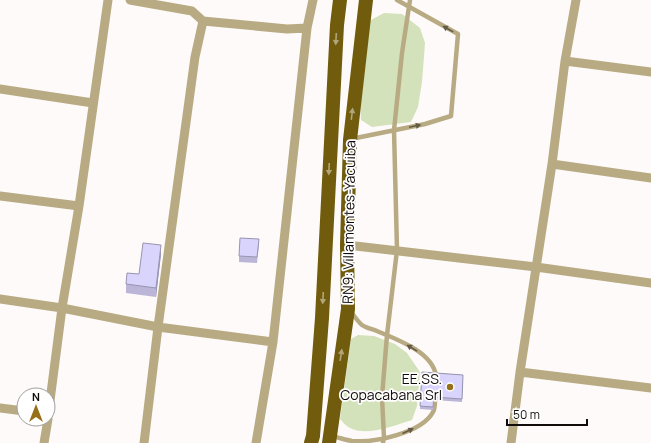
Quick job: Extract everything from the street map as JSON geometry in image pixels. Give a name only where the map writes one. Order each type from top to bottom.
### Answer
[{"type":"highway","name":"RN9: Villamontes-Yacuiba","points":[[311,443],[313,436],[320,353],[336,33],[340,0]]},
{"type":"highway","name":"RN9: Villamontes-Yacuiba","points":[[329,439],[348,309],[347,245],[350,140],[366,0]]},
{"type":"street","points":[[52,387],[108,0]]},
{"type":"street","points":[[130,0],[192,11],[203,21],[287,29],[307,28]]},
{"type":"street","points":[[256,443],[273,342],[307,28],[313,0]]},
{"type":"street","points":[[511,443],[520,372],[552,164],[565,61],[576,0]]},
{"type":"street","points":[[144,443],[158,327],[195,57],[203,21]]},
{"type":"street","points":[[565,61],[651,72]]},
{"type":"street","points":[[0,89],[94,103]]},
{"type":"street","points":[[552,164],[651,178]]},
{"type":"street","points":[[0,196],[79,206]]},
{"type":"street","points":[[347,245],[651,282]]},
{"type":"street","points":[[0,299],[62,308],[158,327],[273,342]]},
{"type":"street","points":[[520,372],[651,388]]},
{"type":"street","points":[[0,408],[16,410]]},
{"type":"street","points":[[44,443],[47,427]]},
{"type":"lane","points":[[350,140],[425,124],[451,116],[458,34],[397,0]]},
{"type":"lane","points":[[384,441],[382,397],[387,335],[397,250],[394,130],[402,53],[410,0]]},
{"type":"lane","points":[[348,309],[362,325],[387,335],[415,349],[426,358],[435,370],[436,376]]},
{"type":"lane","points":[[329,439],[384,441],[406,433],[423,423],[432,415],[436,400]]},
{"type":"green space","points":[[384,13],[402,14],[420,28],[425,43],[422,82],[418,107],[411,122],[372,127],[361,120],[359,84],[367,22]]},
{"type":"green space","points":[[358,335],[374,336],[395,344],[407,353],[420,372],[417,406],[412,420],[390,427],[372,431],[364,431],[350,428],[340,419],[351,339]]},
{"type":"building","points":[[240,238],[259,239],[257,257],[239,256]]},
{"type":"building","points":[[143,243],[161,245],[156,288],[126,284],[127,273],[139,274]]},
{"type":"building","points":[[422,372],[463,375],[462,399],[434,397],[433,407],[420,406]]},
{"type":"place","name":"EE.SS. Copacabana Srl","points":[[450,387]]}]
